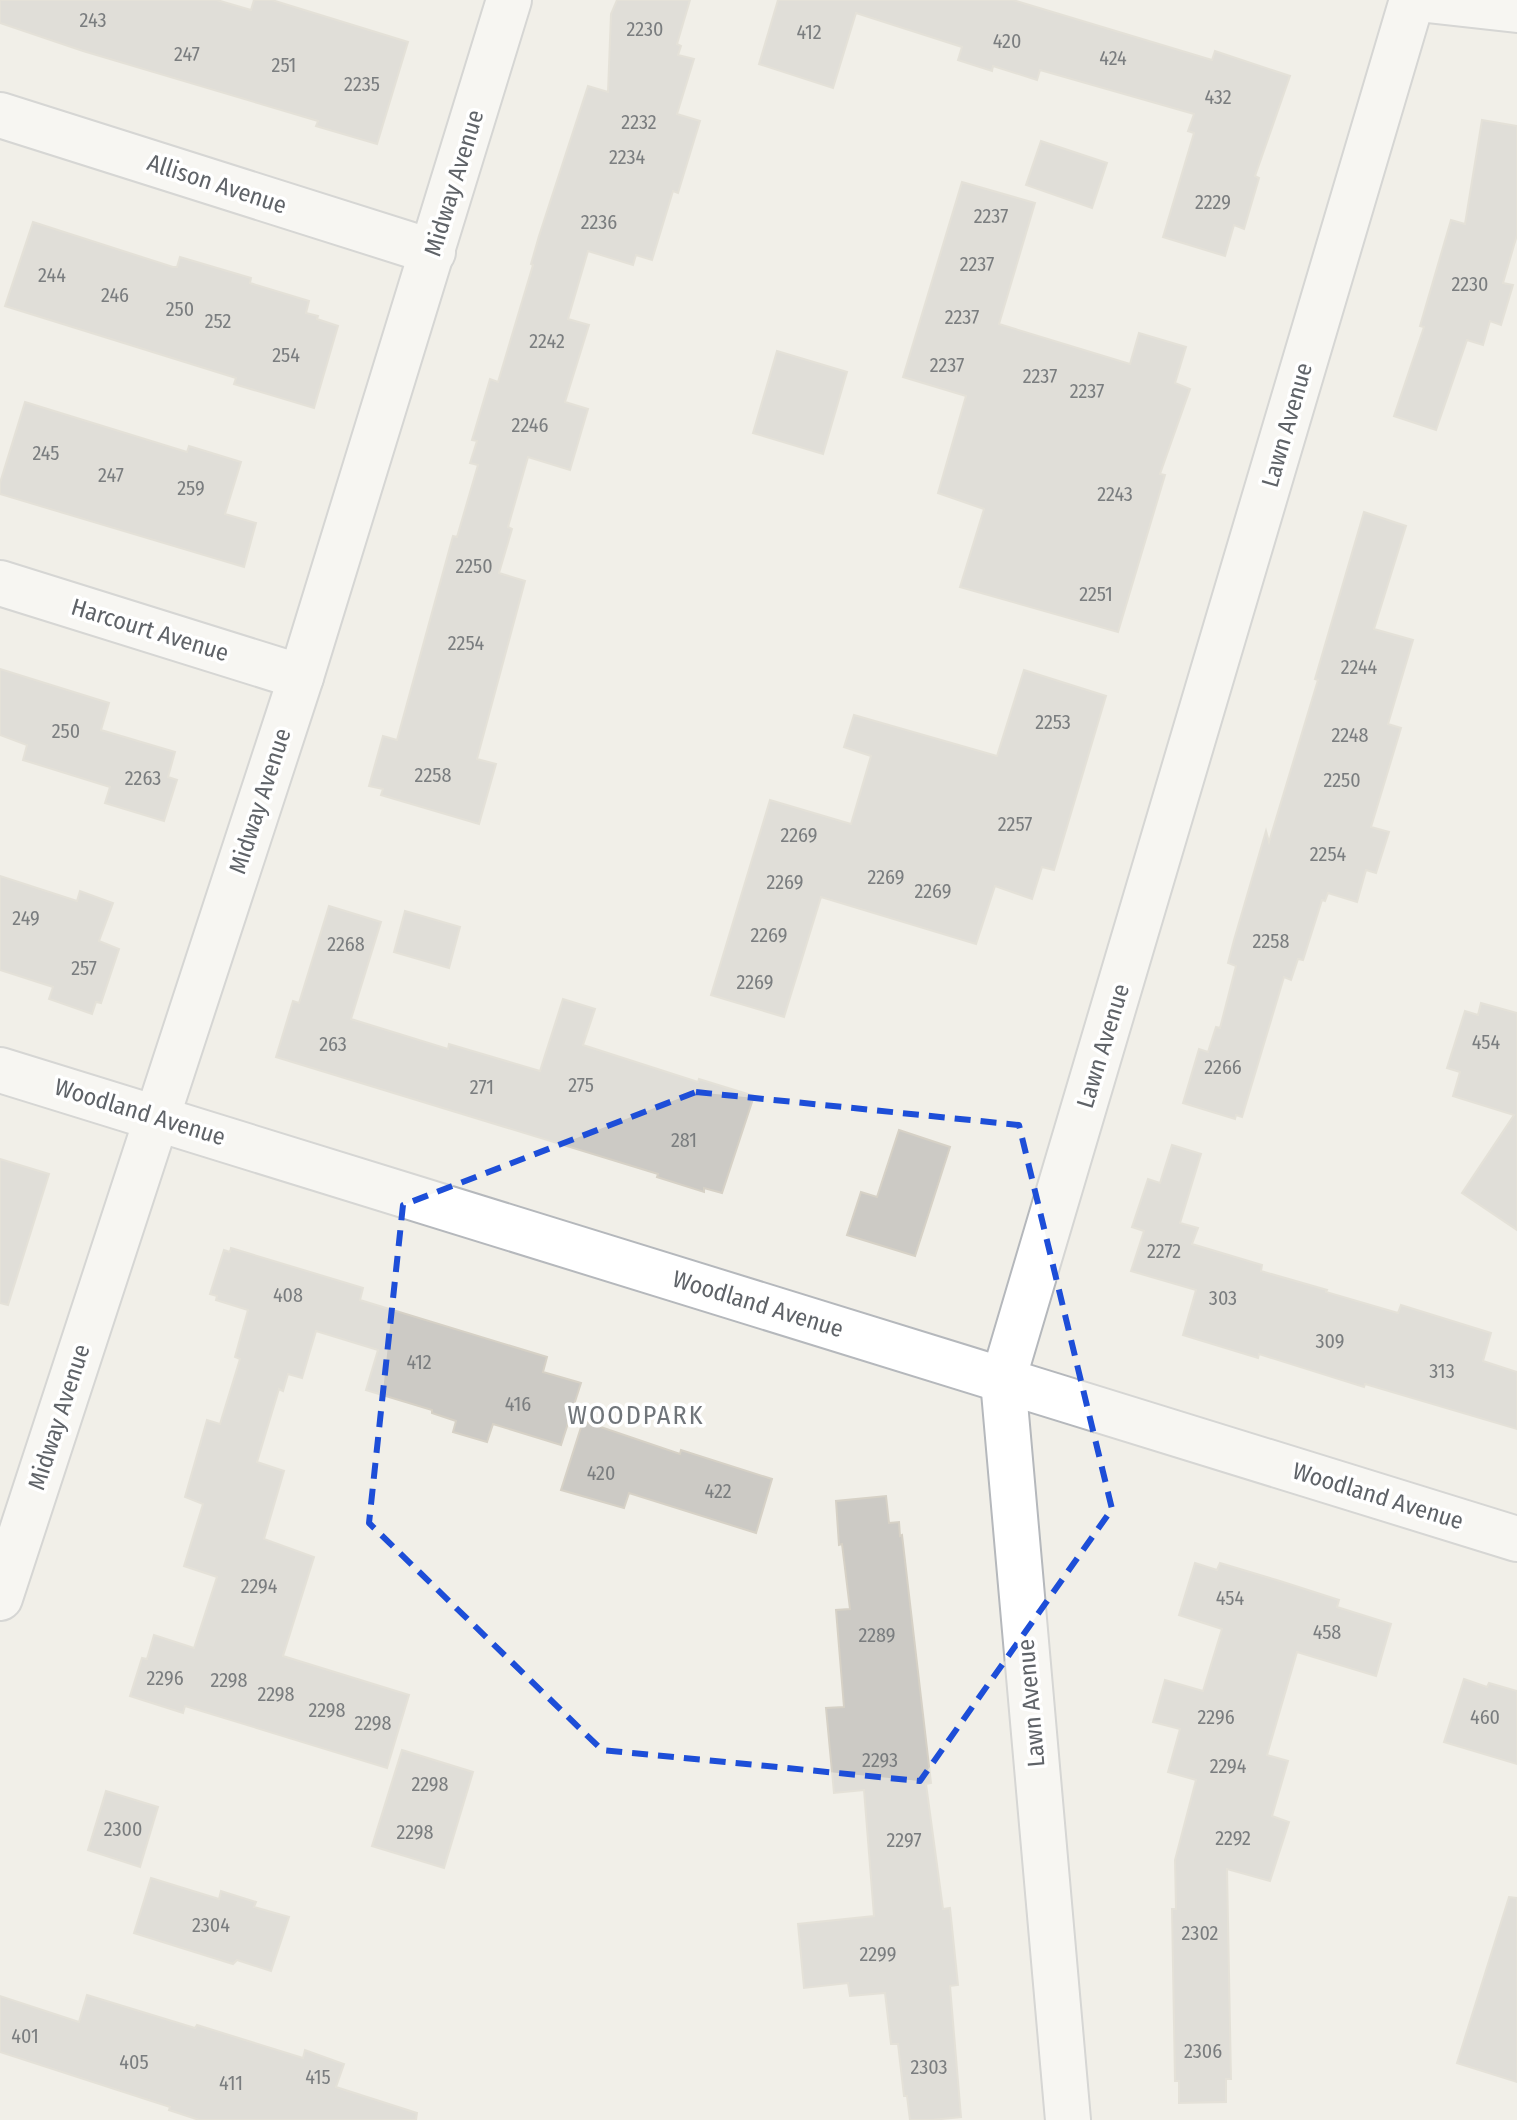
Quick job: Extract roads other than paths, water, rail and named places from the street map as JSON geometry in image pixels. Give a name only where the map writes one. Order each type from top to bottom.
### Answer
[{"type":"street","name":"Midway Avenue","points":[[0,1598],[301,677],[509,0]]},
{"type":"street","name":"Lawn Avenue","points":[[1068,2120],[1003,1380],[1412,0]]},
{"type":"street","points":[[1427,0],[1517,10]]},
{"type":"street","name":"Allison Avenue","points":[[0,115],[433,252]]},
{"type":"street","name":"Harcourt Avenue","points":[[0,583],[301,677]]},
{"type":"street","name":"Woodland Avenue","points":[[0,1070],[1517,1539]]},
{"type":"district","name":"WOODPARK","points":[[636,1415]]}]
